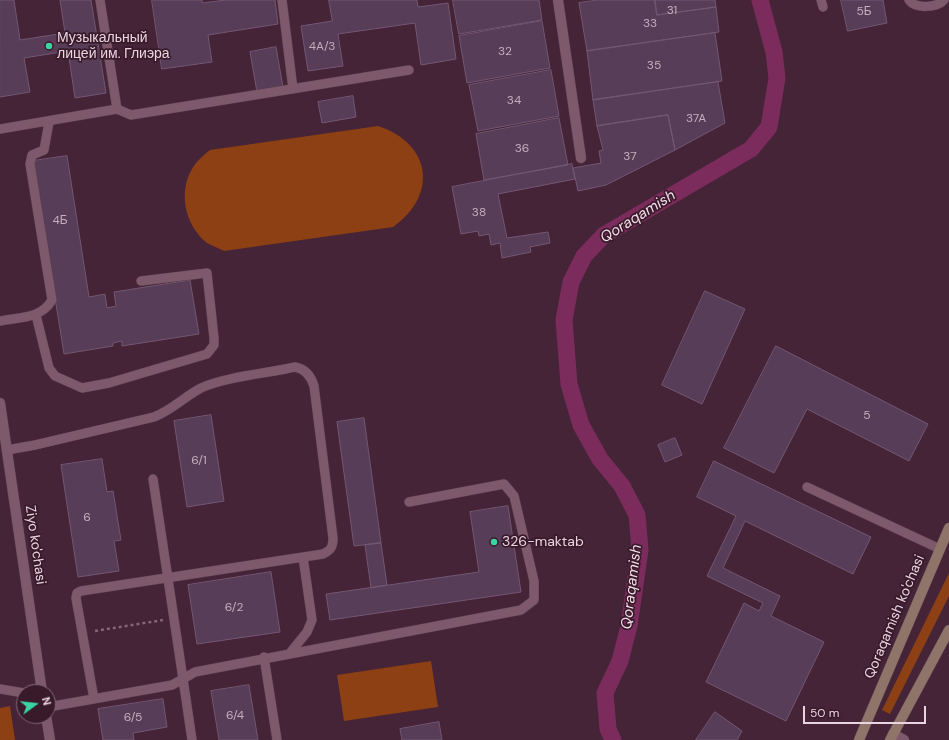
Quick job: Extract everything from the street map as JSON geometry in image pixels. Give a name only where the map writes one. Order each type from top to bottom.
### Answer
[{"type":"main road","name":"Qoraqamish ko'chasi","points":[[859,740],[949,528]]},
{"type":"main road","points":[[892,737],[949,630]]},
{"type":"street","points":[[558,0],[581,158]]},
{"type":"street","name":"Ziyo ko'chasi","points":[[0,403],[41,684]]},
{"type":"street","points":[[47,724],[50,740]]},
{"type":"street","points":[[892,737],[904,740]]},
{"type":"lane","points":[[100,0],[117,109]]},
{"type":"lane","points":[[284,0],[293,89]]},
{"type":"lane","points":[[909,0],[915,4],[930,7],[943,2],[944,0]]},
{"type":"lane","points":[[0,129],[49,122],[117,109],[131,114],[410,70]]},
{"type":"lane","points":[[0,321],[36,315],[47,309],[52,300],[52,291],[30,164],[32,155],[44,150],[49,122]]},
{"type":"lane","points":[[36,315],[49,368],[55,376],[82,388],[109,383],[207,354],[212,350],[214,338],[207,273],[141,281]]},
{"type":"lane","points":[[7,450],[35,445],[154,417],[164,413],[200,389],[216,383],[295,367],[301,368],[312,379],[334,538],[333,546],[330,551],[323,554],[167,577],[81,591],[77,593],[76,598],[94,699]]},
{"type":"lane","points":[[153,479],[192,740]]},
{"type":"lane","points":[[56,706],[172,685],[195,672],[264,657],[521,610],[534,600],[534,581],[514,496],[504,484],[408,502]]},
{"type":"lane","points":[[807,487],[940,549]]},
{"type":"lane","points":[[290,653],[307,632],[312,620],[303,557]]},
{"type":"lane","points":[[264,657],[277,740]]},
{"type":"lane","points":[[0,689],[16,692]]},
{"type":"path","points":[[82,633],[173,618]]},
{"type":"shaded area","points":[[378,126],[396,134],[409,144],[418,157],[423,171],[422,185],[418,200],[408,214],[393,227],[224,251],[207,243],[192,226],[185,205],[186,183],[196,163],[210,150]]},
{"type":"shaded area","points":[[949,573],[949,596],[890,714],[882,710]]},
{"type":"shaded area","points":[[431,661],[438,707],[344,721],[337,675]]},
{"type":"shaded area","points":[[10,706],[15,740],[0,740],[0,708]]},
{"type":"building","name":"Музыкальный лицей им. Глиэра","points":[[0,0],[14,0],[20,40],[65,33],[60,0],[91,0],[106,93],[75,98],[68,51],[24,58],[30,92],[0,97]]},
{"type":"building","points":[[152,0],[202,0],[202,3],[226,0],[275,0],[278,24],[208,35],[212,62],[162,69]]},
{"type":"building","points":[[329,0],[417,0],[418,7],[448,3],[456,59],[421,65],[415,23],[338,34],[343,66],[308,71],[301,26],[332,21]]},
{"type":"building","points":[[453,0],[539,0],[542,20],[459,34]]},
{"type":"building","points":[[598,0],[655,0],[657,15],[716,7],[719,32],[587,51],[579,3]]},
{"type":"building","points":[[655,0],[715,0],[716,7],[657,15]]},
{"type":"building","points":[[841,0],[883,0],[887,23],[848,31]]},
{"type":"building","points":[[542,21],[550,68],[467,83],[459,36]]},
{"type":"building","points":[[715,33],[722,81],[593,100],[587,51]]},
{"type":"building","points":[[276,47],[283,87],[257,92],[250,52]]},
{"type":"building","points":[[551,70],[559,116],[478,131],[469,85]]},
{"type":"building","points":[[718,82],[725,123],[675,150],[668,115],[597,126],[593,100]]},
{"type":"building","points":[[353,96],[356,117],[322,123],[318,102]]},
{"type":"building","points":[[668,115],[675,150],[606,185],[578,191],[573,168],[601,163],[599,151],[603,150],[597,126]]},
{"type":"building","points":[[559,118],[568,165],[484,180],[476,134]]},
{"type":"building","points":[[67,156],[89,297],[105,294],[107,308],[116,306],[114,292],[190,280],[199,334],[122,346],[122,341],[113,343],[113,346],[64,354],[33,161]]},
{"type":"building","points":[[572,164],[575,179],[498,194],[507,238],[548,232],[550,243],[530,247],[531,252],[502,258],[500,243],[491,245],[489,234],[479,236],[478,231],[461,234],[452,187]]},
{"type":"building","points":[[705,291],[745,309],[702,404],[662,385]]},
{"type":"building","points":[[776,346],[928,424],[909,461],[807,409],[774,473],[724,448]]},
{"type":"building","points":[[211,415],[224,501],[187,507],[174,421]]},
{"type":"building","points":[[364,418],[381,543],[354,546],[337,422]]},
{"type":"building","points":[[675,438],[682,455],[665,462],[658,445]]},
{"type":"building","points":[[102,459],[107,492],[113,491],[121,540],[114,541],[119,571],[78,577],[61,465]]},
{"type":"building","points":[[714,461],[871,537],[853,574],[745,521],[723,568],[780,596],[771,616],[824,642],[786,721],[706,682],[744,603],[759,611],[763,603],[707,576],[736,516],[697,497]]},
{"type":"building","name":"326-maktab","points":[[508,506],[521,592],[330,620],[326,594],[479,572],[470,512]]},
{"type":"building","points":[[381,543],[387,585],[371,588],[365,545]]},
{"type":"building","points":[[271,572],[280,632],[197,644],[188,585]]},
{"type":"building","points":[[249,685],[258,740],[219,740],[211,691]]},
{"type":"building","points":[[163,699],[167,727],[133,733],[134,740],[103,740],[98,709]]},
{"type":"building","points":[[715,712],[742,731],[737,740],[696,740]]},
{"type":"building","points":[[439,722],[442,740],[402,740],[400,729]]},
{"type":"waterway","name":"Qoraqamish","points":[[613,740],[608,729],[605,693],[620,661],[629,626],[640,550],[637,515],[622,486],[600,459],[581,425],[569,384],[564,320],[571,282],[584,256],[604,235],[751,149],[769,127],[777,78],[774,52],[760,0]]},
{"type":"place","name":"Музыкальный лицей им. Глиэра","points":[[49,46]]},
{"type":"place","name":"326-maktab","points":[[494,542]]}]
